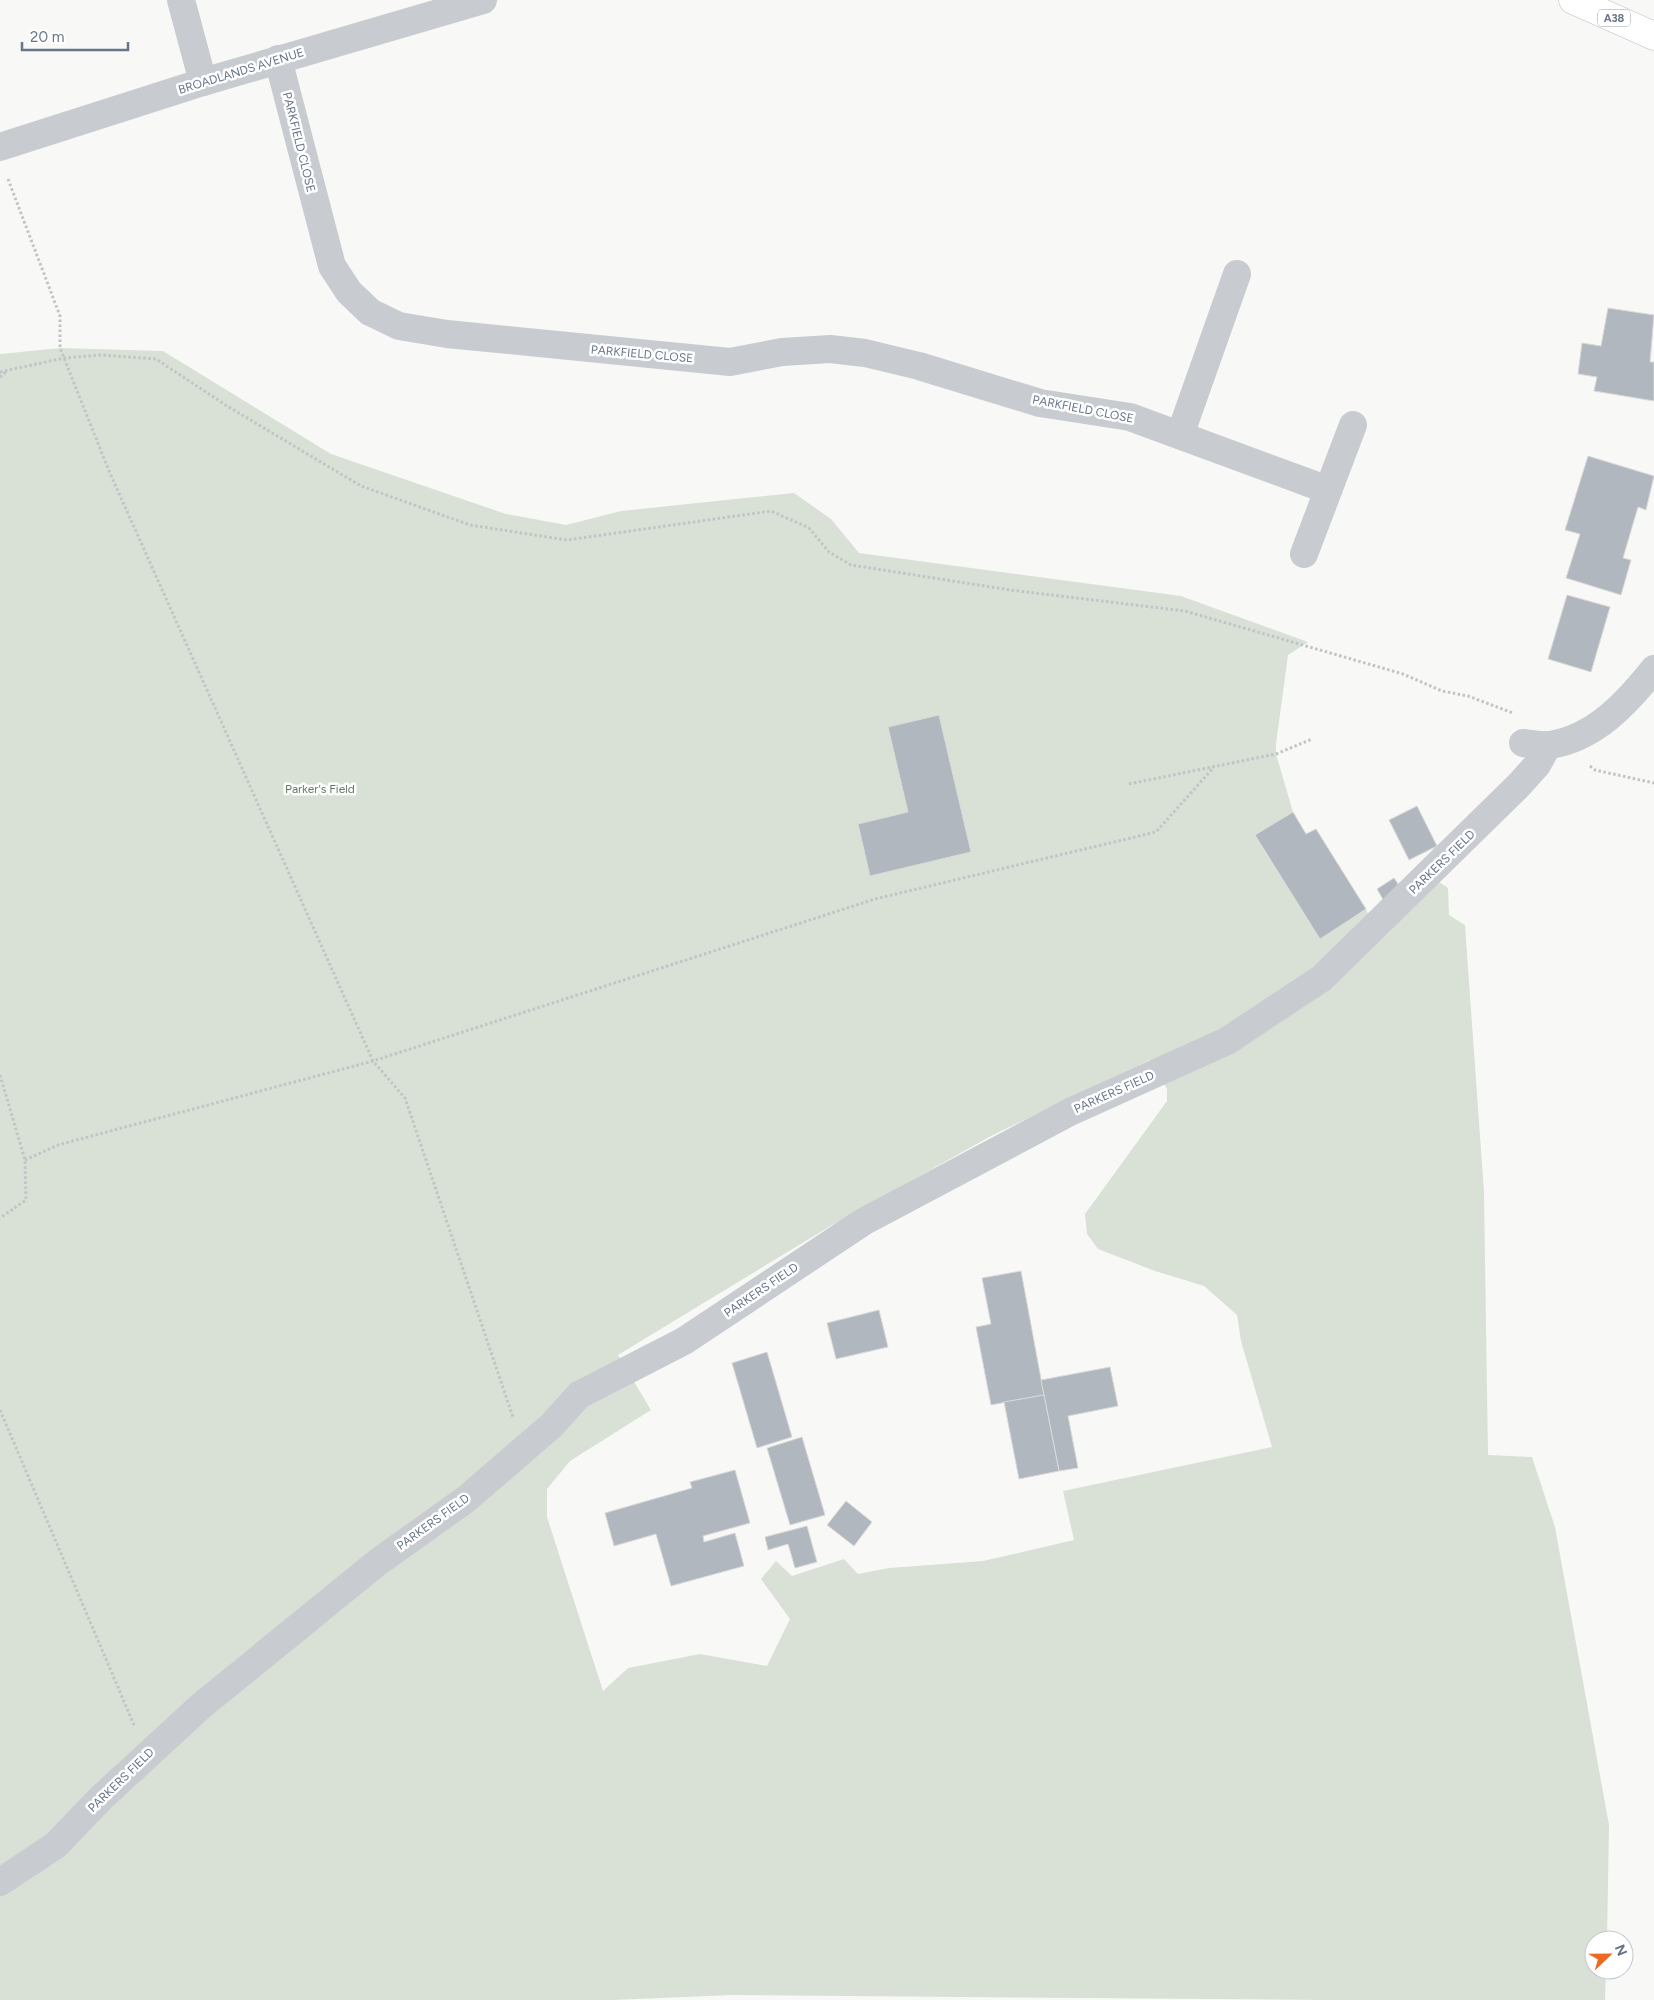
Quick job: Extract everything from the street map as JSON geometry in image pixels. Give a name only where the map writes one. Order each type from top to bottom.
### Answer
[{"type":"main road","name":"A38","points":[[1574,0],[1654,36]]},
{"type":"street","points":[[181,0],[202,82]]},
{"type":"street","name":"BROADLANDS AVENUE","points":[[0,147],[202,82],[483,0]]},
{"type":"street","name":"PARKFIELD CLOSE","points":[[278,59],[332,266],[349,292],[370,312],[399,326],[447,334],[730,362],[782,352],[830,349],[865,353],[919,366],[1040,403],[1130,417],[1328,490]]},
{"type":"street","points":[[1180,435],[1237,274]]},
{"type":"street","points":[[1304,554],[1352,426]]},
{"type":"street","points":[[1547,743],[1578,738],[1608,719],[1635,692],[1654,668]]},
{"type":"street","name":"PARKERS FIELD","points":[[0,1882],[56,1845],[208,1699],[378,1562],[465,1500],[552,1424],[579,1395],[684,1342],[863,1222],[1070,1112],[1227,1041],[1322,978],[1519,785],[1537,765],[1547,743]]},
{"type":"path","points":[[7,175],[60,316],[60,348],[114,480],[373,1061],[405,1098],[524,1449]]},
{"type":"path","points":[[0,372],[64,358],[102,356],[156,359],[228,406],[362,486],[470,525],[567,540],[771,511],[809,528],[829,552],[851,565],[1010,590],[1184,611],[1403,674],[1442,691],[1468,696],[1514,714]]},
{"type":"path","points":[[0,377],[10,370]]},
{"type":"path","points":[[1129,784],[1276,754],[1312,739]]},
{"type":"path","points":[[1547,743],[1596,770],[1654,783]]},
{"type":"path","points":[[25,1160],[58,1145],[373,1061],[875,899],[1156,832],[1214,767]]},
{"type":"path","points":[[0,1075],[25,1160],[26,1200],[0,1218]]},
{"type":"path","points":[[0,1410],[147,1756]]},
{"type":"green space","name":"Parker's Field","points":[[60,348],[163,351],[331,454],[506,514],[566,525],[621,511],[794,493],[831,519],[859,553],[1181,596],[1308,642],[1288,655],[1276,744],[1276,754],[1293,812],[1255,836],[1320,938],[1366,909],[1369,917],[1418,868],[1448,888],[1449,915],[1465,925],[1484,1192],[1488,1455],[1532,1457],[1555,1527],[1609,1825],[1607,1930],[1584,1930],[1584,1980],[1606,1980],[1605,2000],[1318,2000],[733,1995],[614,2000],[0,2000],[0,354]],"holes":[[[1150,1060],[1167,1089],[1167,1101],[1085,1214],[1087,1234],[1098,1249],[1155,1271],[1204,1286],[1237,1315],[1241,1341],[1272,1447],[1063,1491],[1074,1540],[983,1561],[889,1568],[858,1574],[844,1559],[792,1576],[776,1561],[761,1579],[790,1619],[767,1666],[700,1654],[628,1668],[603,1691],[547,1517],[547,1489],[570,1461],[651,1410],[618,1355],[832,1225],[991,1136]]]},
{"type":"building","points":[[1608,308],[1654,315],[1650,362],[1654,362],[1654,401],[1594,391],[1597,377],[1578,374],[1582,343],[1601,346]]},
{"type":"building","points":[[1588,456],[1654,476],[1646,510],[1638,507],[1623,558],[1631,560],[1621,595],[1566,578],[1580,534],[1565,530]]},
{"type":"building","points":[[1567,595],[1610,607],[1591,672],[1548,659]]},
{"type":"building","points":[[939,715],[971,852],[870,876],[858,824],[908,812],[888,727]]},
{"type":"building","points":[[1417,806],[1437,846],[1409,860],[1389,820]]},
{"type":"building","points":[[1293,812],[1306,834],[1316,829],[1366,909],[1320,939],[1255,835]]},
{"type":"building","points":[[1394,878],[1402,890],[1384,901],[1377,889]]},
{"type":"building","points":[[1021,1271],[1044,1395],[991,1405],[976,1327],[991,1324],[982,1278]]},
{"type":"building","points":[[879,1310],[888,1347],[836,1359],[827,1323]]},
{"type":"building","points":[[767,1352],[792,1437],[757,1448],[732,1363]]},
{"type":"building","points":[[1110,1367],[1118,1406],[1068,1416],[1078,1468],[1059,1471],[1041,1380]]},
{"type":"building","points":[[1044,1395],[1059,1471],[1019,1479],[1004,1402]]},
{"type":"building","points":[[802,1437],[825,1515],[790,1525],[767,1448]]},
{"type":"building","points":[[735,1470],[750,1523],[703,1536],[704,1542],[735,1533],[744,1566],[671,1586],[656,1534],[614,1546],[605,1513],[692,1488],[690,1482]]},
{"type":"building","points":[[846,1501],[872,1522],[854,1546],[827,1525]]},
{"type":"building","points":[[807,1526],[817,1562],[795,1568],[788,1544],[768,1550],[765,1537]]}]
